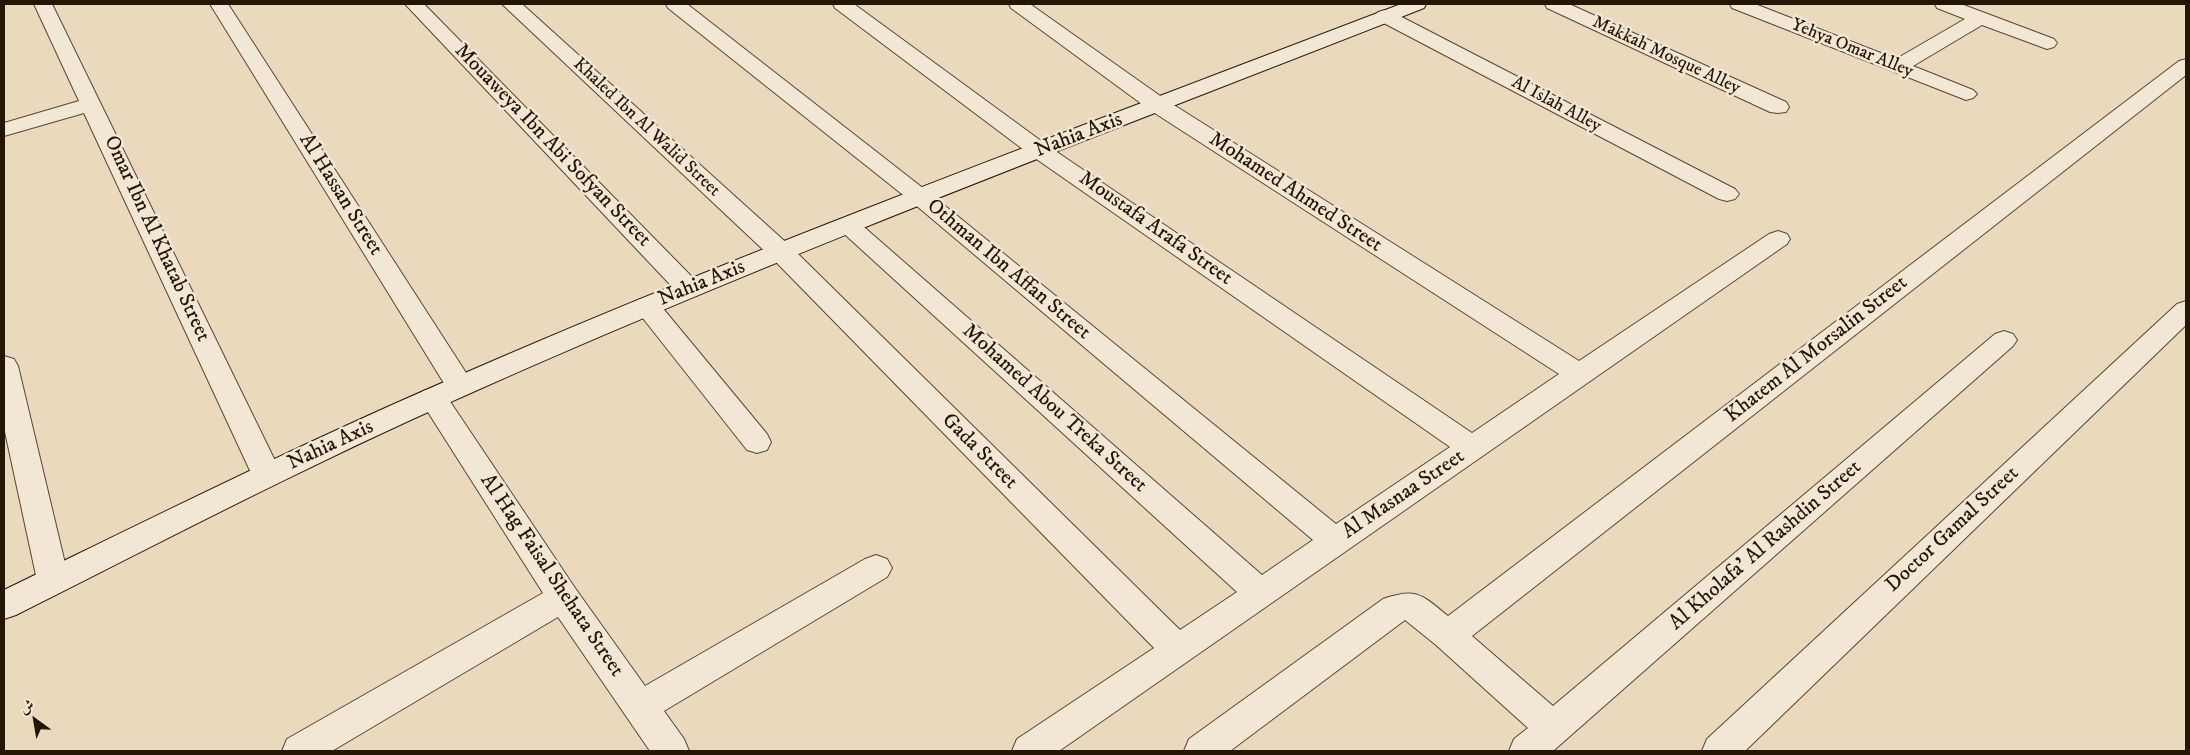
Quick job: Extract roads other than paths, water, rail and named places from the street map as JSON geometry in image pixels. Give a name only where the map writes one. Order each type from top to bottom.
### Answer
[{"type":"street","name":"Omar Ibn Al Khatab Street","points":[[43,4],[267,475]]},
{"type":"street","name":"Al Hassan Street","points":[[219,4],[447,392]]},
{"type":"street","name":"Mouaweya Ibn Abi Sofyan Street","points":[[414,4],[689,288]]},
{"type":"street","name":"Khaled Ibn Al Walid Street","points":[[511,4],[781,252]]},
{"type":"street","name":"Othman Ibn Affan Street","points":[[675,4],[920,197],[1336,542]]},
{"type":"street","name":"Moustafa Arafa Street","points":[[842,4],[1040,151],[1473,448]]},
{"type":"street","name":"Mohamed Ahmed Street","points":[[1018,4],[1158,105],[1578,373]]},
{"type":"street","name":"Nahia Axis","points":[[4,605],[267,475],[447,392],[689,288],[1418,4]]},
{"type":"street","name":"Makkah Mosque Alley","points":[[1554,4],[1778,107]]},
{"type":"street","name":"Yehya Omar Alley","points":[[1739,4],[1966,94]]},
{"type":"street","points":[[1944,4],[2047,43]]},
{"type":"street","name":"Al Islah Alley","points":[[1385,16],[1727,194]]},
{"type":"street","points":[[1897,67],[1980,18]]},
{"type":"street","name":"Khatem Al Morsalin Street","points":[[1448,635],[2186,65]]},
{"type":"street","points":[[4,130],[92,104]]},
{"type":"street","name":"Mohamed Abou Treka Street","points":[[848,225],[1260,593]]},
{"type":"street","name":"Al Masnaa Street","points":[[1030,751],[1473,448],[1578,373],[1778,239]]},
{"type":"street","name":"Gada Street","points":[[781,252],[1178,650]]},
{"type":"street","points":[[647,306],[757,442]]},
{"type":"street","name":"Doctor Gamal Street","points":[[1720,751],[2186,310]]},
{"type":"street","name":"Al Kholafa' Al Rashdin Street","points":[[1527,751],[2004,340]]},
{"type":"street","points":[[4,366],[53,580]]},
{"type":"street","name":"Al Hag Faisal Shehata Street","points":[[447,392],[564,598],[671,751]]},
{"type":"street","points":[[640,707],[876,568]]},
{"type":"street","points":[[300,751],[564,598]]},
{"type":"street","points":[[1202,751],[1399,607],[1404,606],[1414,608],[1448,635],[1554,729]]}]
